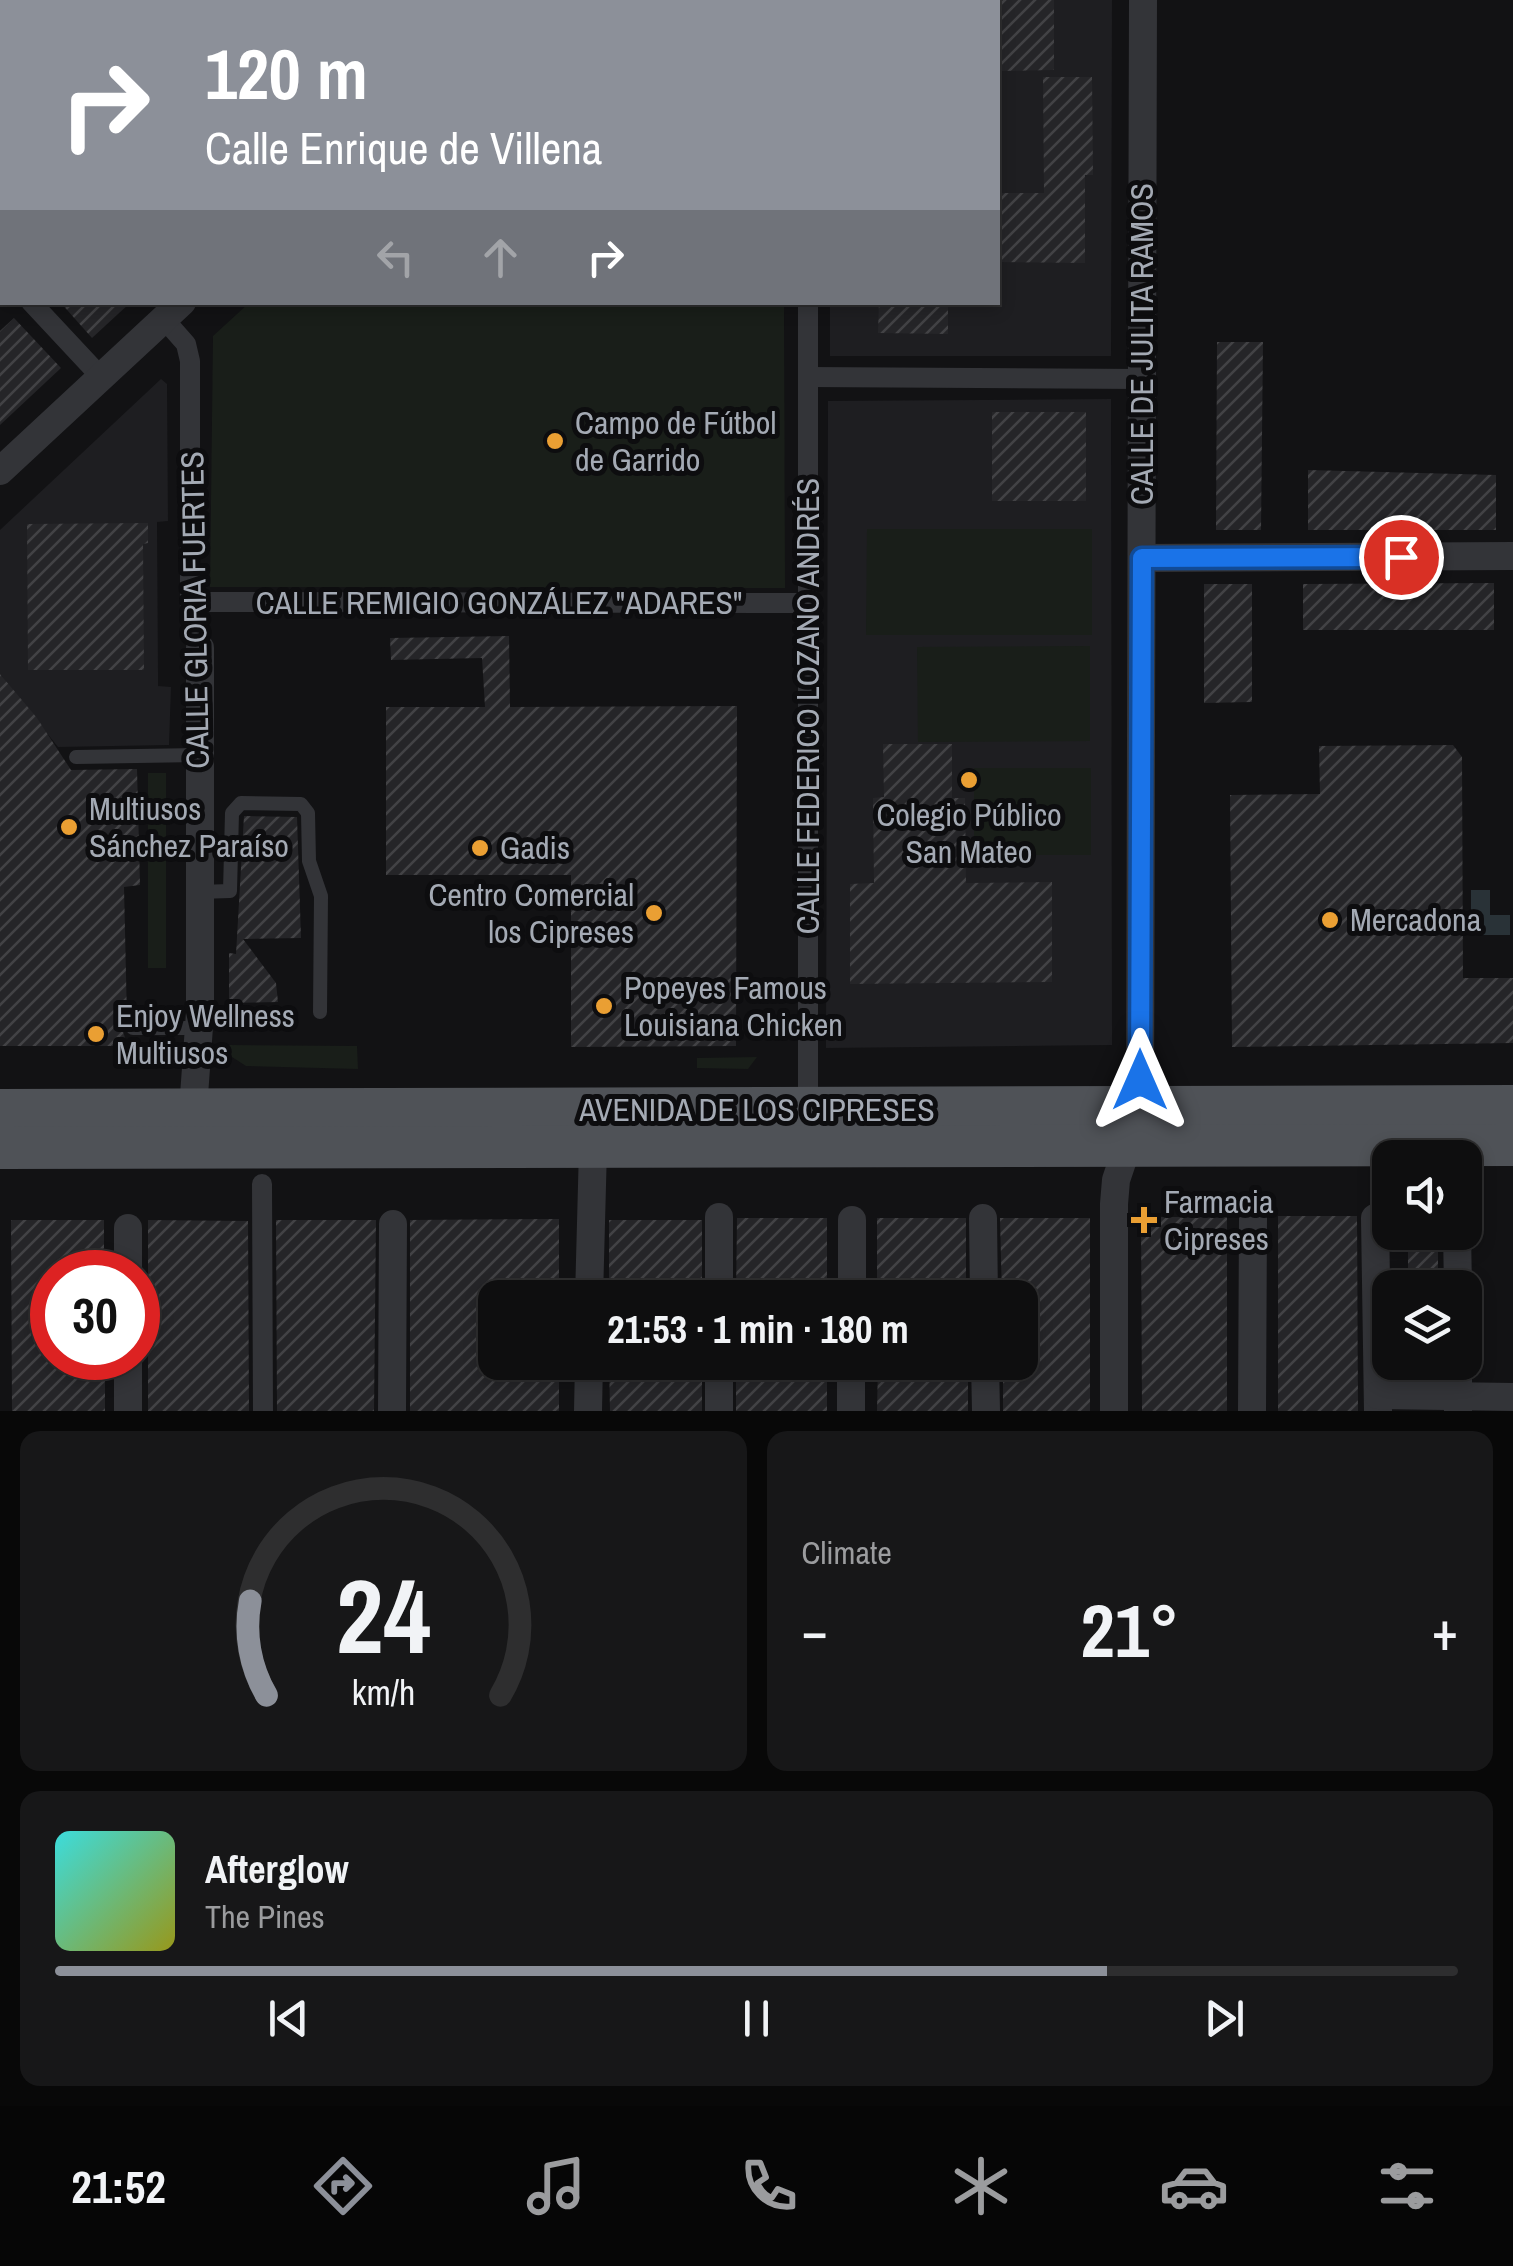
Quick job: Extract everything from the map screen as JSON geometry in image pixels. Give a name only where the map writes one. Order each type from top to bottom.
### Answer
[{"type":"main road","name":"AVENIDA DE LOS CIPRESES","points":[[0,1110],[190,1129],[587,1129],[1133,1126],[1513,1106]]},
{"type":"main road","name":"AVENIDA DE LOS CIPRESES","points":[[587,1129],[808,1109],[1513,1145]]},
{"type":"main road","name":"AVENIDA DE LOS CIPRESES","points":[[0,1148],[190,1129]]},
{"type":"street","name":"CALLE DE JULITA RAMOS","points":[[1114,1411],[1114,1204],[1133,1126],[1142,558],[1143,0]]},
{"type":"street","points":[[34,305],[101,377]]},
{"type":"street","name":"CALLE FEDERICO LOZANO ANDRÉS","points":[[808,305],[808,1109]]},
{"type":"street","points":[[0,471],[173,310]]},
{"type":"street","name":"CALLE GLORIA FUERTES","points":[[173,310],[190,361],[190,602],[200,648],[200,1028],[190,1129]]},
{"type":"street","points":[[808,377],[1142,379]]},
{"type":"street","points":[[1142,558],[1513,556]]},
{"type":"street","name":"CALLE REMIGIO GONZÁLEZ \"ADARES\"","points":[[190,602],[808,604]]},
{"type":"street","points":[[587,1129],[589,1280]]},
{"type":"street","points":[[262,1184],[264,1411]]},
{"type":"street","points":[[719,1217],[719,1280]]},
{"type":"street","points":[[983,1218],[984,1280]]},
{"type":"street","points":[[1252,1411],[1253,1218]]},
{"type":"street","points":[[852,1220],[852,1280]]},
{"type":"street","points":[[392,1411],[394,1224]]},
{"type":"street","points":[[128,1228],[128,1250]]},
{"type":"street","points":[[1376,1250],[1378,1403],[1458,1404],[1513,1397]]},
{"type":"street","points":[[128,1380],[128,1411]]},
{"type":"street","points":[[588,1411],[589,1380]]},
{"type":"street","points":[[719,1380],[719,1411]]},
{"type":"street","points":[[851,1411],[852,1380]]},
{"type":"street","points":[[986,1380],[986,1411]]},
{"type":"lane","points":[[76,757],[200,755]]},
{"type":"lane","points":[[199,892],[230,891],[232,814],[241,803],[301,804],[308,814],[310,861],[321,896],[320,1012]]},
{"type":"lane","points":[[133,1028],[200,1028]]},
{"type":"shaded area","points":[[1000,0],[1112,0],[1111,356],[830,356],[830,305],[1000,305]]},
{"type":"shaded area","name":"Campo de Fútbol de Garrido","points":[[247,305],[784,305],[785,588],[210,587],[213,336]]},
{"type":"shaded area","points":[[161,379],[167,384],[168,521],[157,522],[158,686],[171,687],[169,745],[58,747],[0,674],[0,530]]},
{"type":"shaded area","name":"Colegio Público San Mateo","points":[[1111,399],[1112,1045],[826,1048],[828,401]]},
{"type":"shaded area","points":[[867,529],[1092,529],[1092,635],[866,635]]},
{"type":"shaded area","points":[[1090,646],[1090,741],[918,742],[917,647]]},
{"type":"shaded area","points":[[974,768],[1091,768],[1091,855],[974,855]]},
{"type":"shaded area","points":[[148,773],[166,773],[166,968],[148,968]]},
{"type":"shaded area","points":[[1471,890],[1490,890],[1490,915],[1510,915],[1510,935],[1471,935]]},
{"type":"shaded area","points":[[228,1045],[357,1046],[358,1069],[246,1066],[232,1057]]},
{"type":"shaded area","points":[[757,1057],[748,1069],[697,1068],[697,1058]]},
{"type":"building","points":[[1000,0],[1054,0],[1054,70],[1000,71]]},
{"type":"building","points":[[1043,77],[1092,77],[1093,175],[1085,175],[1085,263],[1000,262],[1000,193],[1044,193]]},
{"type":"building","points":[[63,305],[128,305],[92,338]]},
{"type":"building","points":[[879,305],[948,305],[948,334],[878,333]]},
{"type":"building","points":[[14,318],[61,368],[0,425],[0,331]]},
{"type":"building","points":[[1217,342],[1263,342],[1261,530],[1216,530]]},
{"type":"building","points":[[992,412],[1086,412],[1086,501],[992,501]]},
{"type":"building","points":[[1308,470],[1496,475],[1496,530],[1308,530]]},
{"type":"building","points":[[148,523],[148,543],[143,544],[144,670],[28,670],[27,524]]},
{"type":"building","points":[[1494,583],[1494,630],[1303,630],[1303,584]]},
{"type":"building","points":[[1204,584],[1252,584],[1252,702],[1204,703]]},
{"type":"building","name":"Centro Comercial los Cipreses","points":[[509,636],[510,707],[737,706],[736,1046],[571,1047],[571,875],[386,875],[386,707],[485,707],[482,658],[391,660],[390,638]]},
{"type":"building","name":"Multiusos Sánchez Paraíso","points":[[0,674],[37,718],[71,770],[137,769],[140,885],[124,887],[127,1019],[122,1029],[128,1046],[0,1046]]},
{"type":"building","points":[[883,744],[952,744],[952,798],[965,798],[966,883],[1052,882],[1052,982],[850,984],[850,884],[874,883],[873,798],[884,797]]},
{"type":"building","name":"Mercadona","points":[[1453,745],[1462,757],[1463,978],[1513,978],[1513,1043],[1232,1047],[1230,795],[1320,794],[1319,746]]},
{"type":"building","points":[[244,816],[297,817],[301,938],[243,939],[276,983],[278,1002],[229,1003],[229,953],[236,954]]},
{"type":"building","points":[[1278,1216],[1357,1216],[1358,1411],[1278,1411]]},
{"type":"building","points":[[1141,1217],[1227,1217],[1227,1411],[1142,1411]]},
{"type":"building","points":[[737,1218],[827,1218],[827,1280],[736,1280]]},
{"type":"building","points":[[877,1218],[966,1218],[966,1280],[877,1280]]},
{"type":"building","points":[[1000,1218],[1090,1218],[1090,1411],[1003,1411],[1003,1380],[1038,1380],[1038,1280],[1002,1280]]},
{"type":"building","points":[[559,1219],[559,1280],[478,1280],[478,1380],[559,1380],[559,1411],[410,1411],[410,1220]]},
{"type":"building","points":[[11,1220],[104,1220],[104,1250],[30,1250],[30,1380],[105,1380],[105,1411],[12,1411]]},
{"type":"building","points":[[148,1220],[248,1221],[249,1411],[148,1411],[148,1380],[160,1380],[160,1250],[148,1250]]},
{"type":"building","points":[[276,1220],[376,1220],[374,1411],[277,1411]]},
{"type":"building","points":[[609,1220],[702,1220],[702,1280],[609,1280]]},
{"type":"building","points":[[1408,1250],[1438,1250],[1438,1270],[1408,1270]]},
{"type":"building","points":[[609,1380],[702,1380],[702,1411],[610,1411]]},
{"type":"building","points":[[736,1380],[827,1380],[827,1411],[736,1411]]},
{"type":"building","points":[[878,1380],[968,1380],[968,1411],[877,1411]]},
{"type":"place","name":"Campo de Fútbol de Garrido","points":[[555,441]]},
{"type":"place","name":"Colegio Público San Mateo","points":[[969,780]]},
{"type":"place","name":"Multiusos Sánchez Paraíso","points":[[69,827]]},
{"type":"place","name":"Gadis","points":[[480,848]]},
{"type":"place","name":"Centro Comercial los Cipreses","points":[[654,913]]},
{"type":"place","name":"Mercadona","points":[[1330,920]]},
{"type":"place","name":"Popeyes Famous Louisiana Chicken","points":[[604,1006]]},
{"type":"place","name":"Enjoy Wellness Multiusos","points":[[96,1034]]},
{"type":"place","name":"Farmacia Cipreses","points":[[1144,1220]]},
{"type":"route","points":[[1140,1080],[1142,558],[1401,557]]}]
